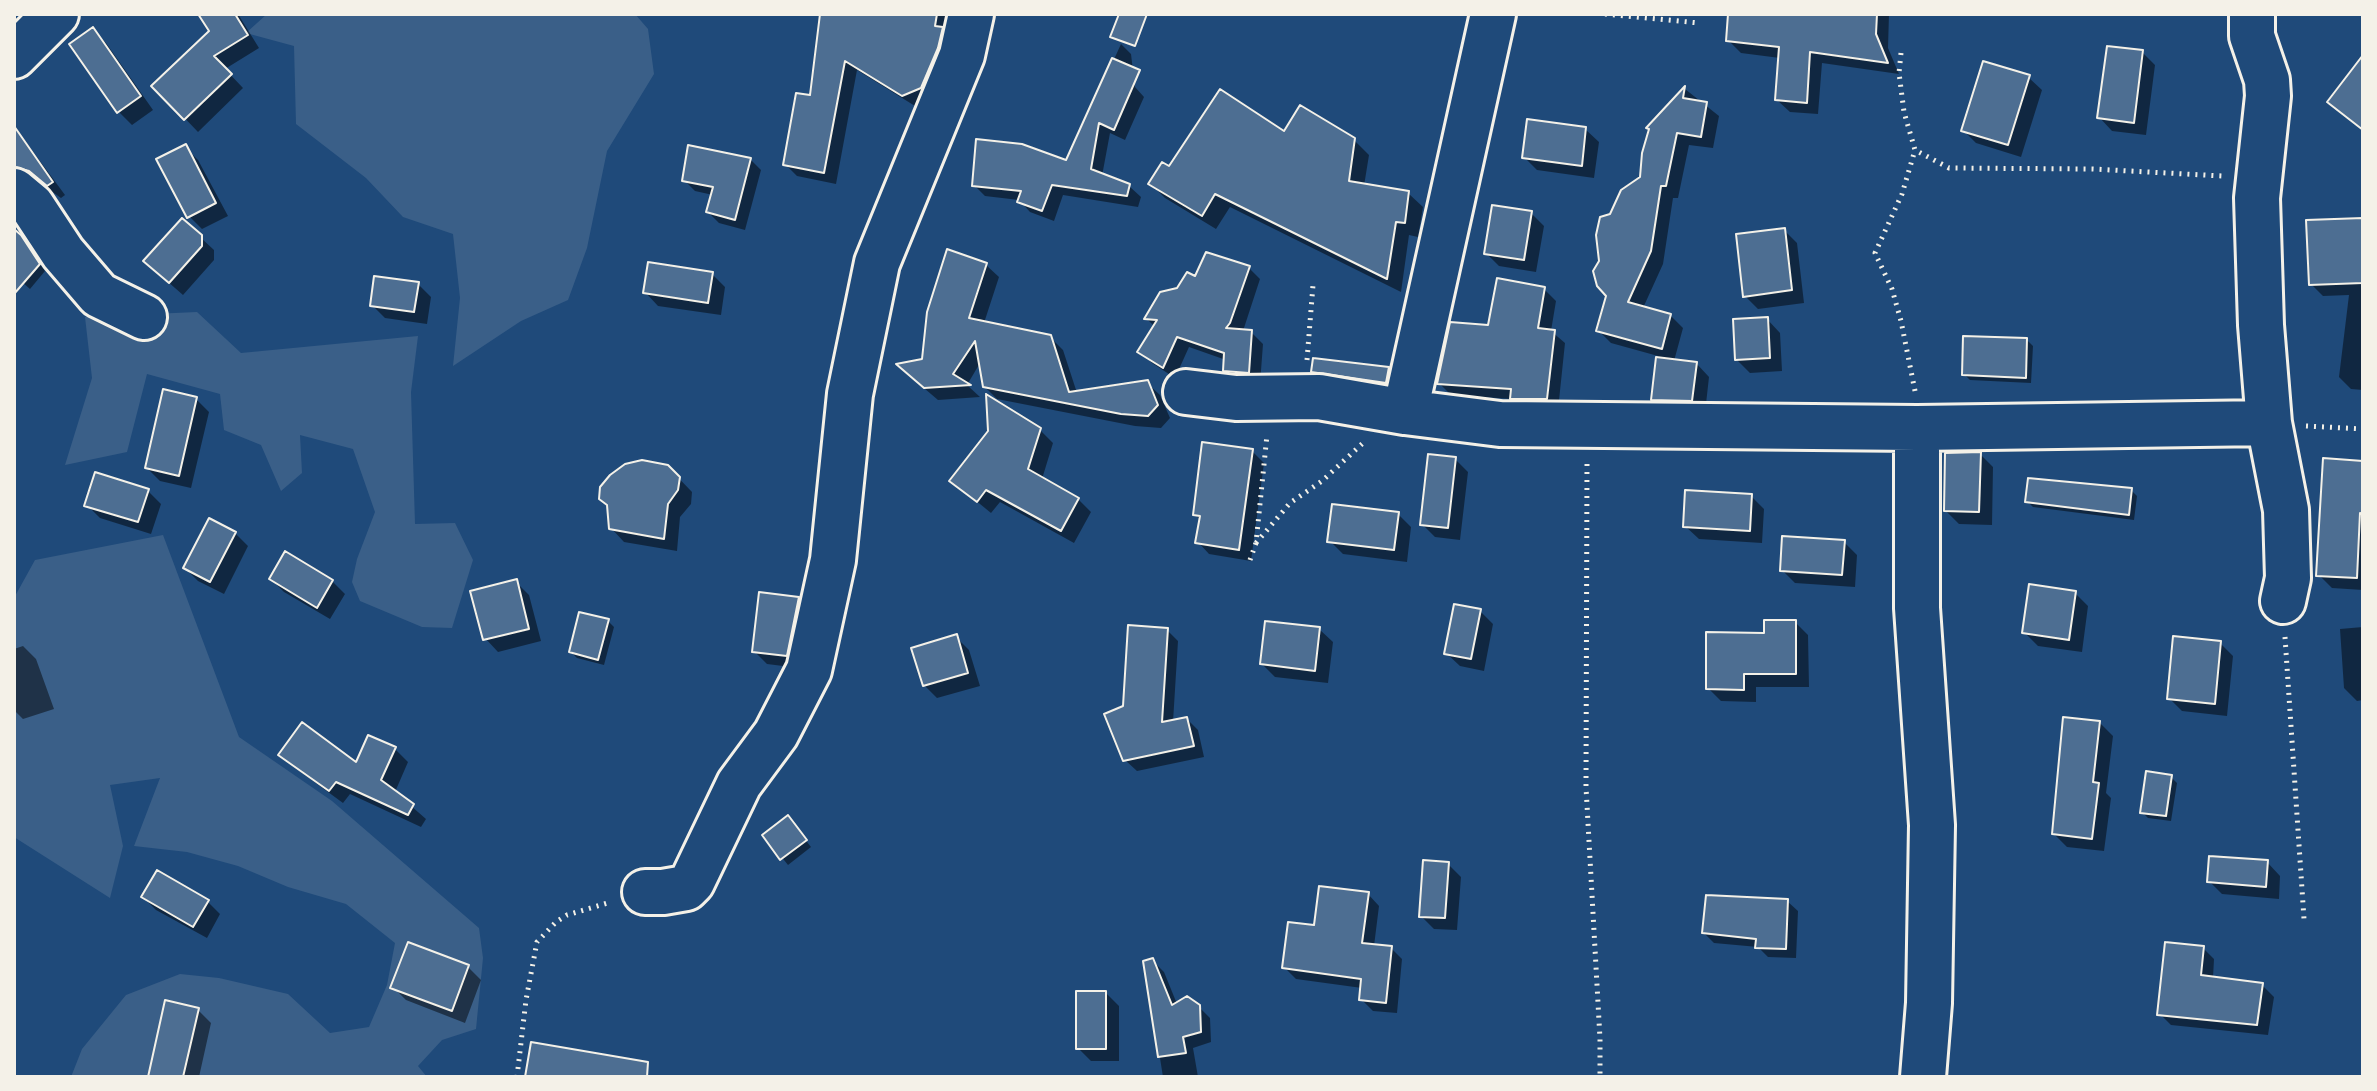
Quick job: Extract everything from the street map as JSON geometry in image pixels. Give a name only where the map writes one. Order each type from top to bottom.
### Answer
[{"type":"street","points":[[14,56],[56,14]]},
{"type":"street","points":[[645,892],[686,888],[692,882],[739,784],[776,734],[809,670],[833,560],[850,394],[877,263],[962,55],[971,14]]},
{"type":"street","points":[[1398,411],[1493,14]]},
{"type":"street","points":[[2252,14],[2252,36],[2267,80],[2268,96],[2257,198],[2261,325],[2269,423],[2286,510],[2288,578],[2283,601]]},
{"type":"street","points":[[14,191],[32,206],[63,253],[99,295],[144,317]]},
{"type":"street","points":[[1186,392],[1236,398],[1319,397],[1500,424],[1917,428],[2269,423]]},
{"type":"street","points":[[1917,428],[1917,608],[1932,825],[1929,1003],[1923,1077]]},
{"type":"path","points":[[1605,14],[1699,23]]},
{"type":"path","points":[[1901,53],[1899,73],[1904,112],[1915,150],[1902,194],[1875,253],[1892,289],[1901,321],[1914,378],[1917,428]]},
{"type":"path","points":[[1915,150],[1949,168],[2093,169],[2259,178]]},
{"type":"path","points":[[1250,560],[1256,543],[1264,448],[1308,349],[1313,285]]},
{"type":"path","points":[[1256,543],[1290,503],[1322,481],[1398,411]]},
{"type":"path","points":[[1588,423],[1586,787],[1600,1077]]},
{"type":"path","points":[[2269,423],[2363,429]]},
{"type":"path","points":[[2283,601],[2304,919]]},
{"type":"path","points":[[517,1077],[537,942],[567,915],[645,892]]},
{"type":"shaded area","points":[[267,14],[635,14],[648,29],[654,74],[607,151],[587,248],[568,300],[521,321],[453,366],[460,298],[453,234],[403,217],[366,178],[296,124],[294,46],[246,33]]},
{"type":"shaded area","points":[[197,312],[241,353],[418,336],[411,392],[415,524],[455,523],[473,560],[452,628],[422,627],[360,601],[352,582],[357,559],[375,512],[353,449],[300,435],[302,473],[281,491],[261,445],[224,430],[220,394],[147,374],[127,452],[65,465],[92,378],[85,317]]},
{"type":"shaded area","points":[[163,535],[239,737],[332,801],[479,928],[483,958],[476,1029],[442,1040],[418,1066],[427,1077],[71,1077],[82,1049],[126,995],[180,974],[219,978],[288,994],[330,1033],[369,1027],[387,985],[395,943],[346,904],[288,887],[238,866],[187,852],[134,846],[160,778],[110,785],[123,846],[110,898],[14,837],[14,598],[35,560]]},
{"type":"building","points":[[198,14],[235,14],[248,35],[214,56],[232,74],[184,120],[151,86],[209,31]]},
{"type":"building","points":[[820,14],[937,14],[935,26],[943,27],[938,48],[921,88],[902,96],[845,61],[824,173],[783,165],[796,93],[810,95]]},
{"type":"building","points":[[1119,14],[1147,14],[1135,46],[1110,37]]},
{"type":"building","points":[[1728,14],[1877,14],[1876,34],[1888,63],[1810,52],[1807,103],[1775,100],[1779,47],[1726,41]]},
{"type":"building","points":[[93,27],[141,96],[117,113],[69,44]]},
{"type":"building","points":[[2107,46],[2143,50],[2134,123],[2097,118]]},
{"type":"building","points":[[2363,55],[2363,130],[2327,102]]},
{"type":"building","points":[[1112,58],[1140,70],[1114,130],[1099,123],[1091,169],[1130,184],[1127,196],[1052,185],[1042,211],[1017,202],[1021,191],[972,186],[976,139],[1022,144],[1066,160]]},
{"type":"building","points":[[1983,61],[2030,75],[2008,145],[1961,131]]},
{"type":"building","points":[[1685,86],[1683,98],[1707,102],[1701,137],[1677,133],[1666,186],[1661,186],[1651,251],[1628,302],[1671,314],[1662,349],[1596,331],[1606,296],[1597,286],[1593,271],[1599,261],[1596,235],[1600,217],[1610,214],[1621,190],[1640,177],[1642,153],[1649,129],[1646,128]]},
{"type":"building","points":[[1220,89],[1284,131],[1300,105],[1355,138],[1349,181],[1409,191],[1405,223],[1396,222],[1387,279],[1215,194],[1202,216],[1148,184],[1162,162],[1169,166]]},
{"type":"building","points":[[1527,119],[1586,127],[1582,166],[1522,158]]},
{"type":"building","points":[[14,126],[53,182],[47,186],[29,171],[14,167]]},
{"type":"building","points":[[186,144],[216,203],[187,218],[156,159]]},
{"type":"building","points":[[688,145],[751,158],[735,220],[706,212],[713,187],[682,181]]},
{"type":"building","points":[[1492,205],[1532,211],[1524,260],[1484,254]]},
{"type":"building","points":[[182,218],[202,235],[202,246],[169,283],[143,261]]},
{"type":"building","points":[[2363,218],[2363,283],[2309,285],[2306,220]]},
{"type":"building","points":[[1785,228],[1792,290],[1743,297],[1736,234]]},
{"type":"building","points":[[14,229],[40,264],[14,294]]},
{"type":"building","points":[[947,249],[987,263],[969,318],[1051,335],[1069,392],[1148,380],[1158,405],[1148,416],[1121,414],[983,387],[975,341],[953,374],[971,385],[924,388],[896,364],[922,359],[927,312]]},
{"type":"building","points":[[1206,252],[1250,266],[1226,328],[1252,330],[1249,373],[1223,371],[1224,353],[1177,337],[1163,368],[1137,352],[1157,320],[1144,319],[1160,292],[1177,288],[1187,272],[1195,276]]},
{"type":"building","points":[[648,262],[713,272],[708,303],[643,293]]},
{"type":"building","points":[[374,276],[419,282],[414,312],[370,306]]},
{"type":"building","points":[[1497,278],[1545,287],[1538,328],[1555,330],[1547,399],[1510,399],[1511,389],[1437,384],[1450,322],[1488,325]]},
{"type":"building","points":[[1768,317],[1770,358],[1735,360],[1733,319]]},
{"type":"building","points":[[1963,336],[2027,338],[2026,378],[1962,375]]},
{"type":"building","points":[[1656,357],[1697,362],[1692,401],[1651,400]]},
{"type":"building","points":[[1313,358],[1389,367],[1386,383],[1311,372]]},
{"type":"building","points":[[163,389],[197,397],[179,476],[145,468]]},
{"type":"building","points":[[986,394],[1041,428],[1028,469],[1079,498],[1061,531],[986,490],[977,502],[949,481],[988,431]]},
{"type":"building","points":[[1202,442],[1253,449],[1239,550],[1195,543],[1200,516],[1193,515]]},
{"type":"building","points":[[1981,452],[1979,512],[1944,511],[1945,453]]},
{"type":"building","points":[[1428,454],[1456,457],[1448,528],[1420,525]]},
{"type":"building","points":[[2323,458],[2363,461],[2363,514],[2360,513],[2357,578],[2316,576]]},
{"type":"building","points":[[642,460],[668,465],[680,477],[678,490],[668,504],[664,539],[609,529],[607,505],[599,499],[600,487],[610,475],[625,464]]},
{"type":"building","points":[[95,472],[149,489],[138,522],[84,506]]},
{"type":"building","points":[[2028,478],[2132,488],[2129,515],[2025,502]]},
{"type":"building","points":[[1685,490],[1752,494],[1750,531],[1683,527]]},
{"type":"building","points":[[1332,504],[1399,512],[1394,550],[1327,542]]},
{"type":"building","points":[[209,518],[236,532],[210,582],[183,568]]},
{"type":"building","points":[[1782,536],[1845,540],[1842,575],[1780,571]]},
{"type":"building","points":[[285,551],[333,580],[317,608],[269,579]]},
{"type":"building","points":[[517,579],[529,629],[483,640],[470,591]]},
{"type":"building","points":[[2029,584],[2076,591],[2069,640],[2022,633]]},
{"type":"building","points":[[759,592],[799,597],[787,656],[752,652]]},
{"type":"building","points":[[1454,604],[1481,609],[1471,659],[1444,654]]},
{"type":"building","points":[[579,612],[609,619],[598,660],[569,652]]},
{"type":"building","points":[[1764,620],[1796,620],[1796,674],[1744,674],[1744,690],[1706,689],[1706,632],[1764,633]]},
{"type":"building","points":[[1265,621],[1320,627],[1315,671],[1260,664]]},
{"type":"building","points":[[1128,625],[1168,628],[1162,722],[1187,717],[1194,746],[1123,761],[1104,714],[1123,706]]},
{"type":"building","points":[[957,634],[968,673],[923,686],[911,648]]},
{"type":"building","points":[[2173,636],[2221,641],[2215,704],[2167,699]]},
{"type":"building","points":[[2063,717],[2100,721],[2093,782],[2099,783],[2092,839],[2052,834]]},
{"type":"building","points":[[302,722],[356,762],[368,735],[396,747],[381,780],[414,804],[408,815],[336,782],[329,791],[278,755]]},
{"type":"building","points":[[2146,771],[2172,775],[2166,816],[2140,813]]},
{"type":"building","points":[[788,815],[807,840],[780,860],[762,835]]},
{"type":"building","points":[[2209,856],[2268,860],[2266,887],[2207,882]]},
{"type":"building","points":[[1423,860],[1449,862],[1445,918],[1419,917]]},
{"type":"building","points":[[157,870],[209,900],[193,927],[141,897]]},
{"type":"building","points":[[1319,886],[1369,892],[1362,943],[1392,946],[1386,1003],[1359,1000],[1361,979],[1282,968],[1288,922],[1314,925]]},
{"type":"building","points":[[1706,895],[1788,899],[1786,949],[1755,948],[1756,939],[1702,933]]},
{"type":"building","points":[[408,942],[469,965],[452,1011],[390,988]]},
{"type":"building","points":[[2165,942],[2204,946],[2201,975],[2263,983],[2257,1025],[2157,1015]]},
{"type":"building","points":[[1153,958],[1172,1005],[1187,996],[1200,1005],[1201,1032],[1183,1037],[1186,1053],[1158,1057],[1143,961]]},
{"type":"building","points":[[1076,991],[1106,991],[1106,1049],[1076,1049]]},
{"type":"building","points":[[165,1000],[199,1008],[183,1077],[148,1077]]},
{"type":"building","points":[[531,1042],[648,1062],[647,1077],[525,1077]]}]
